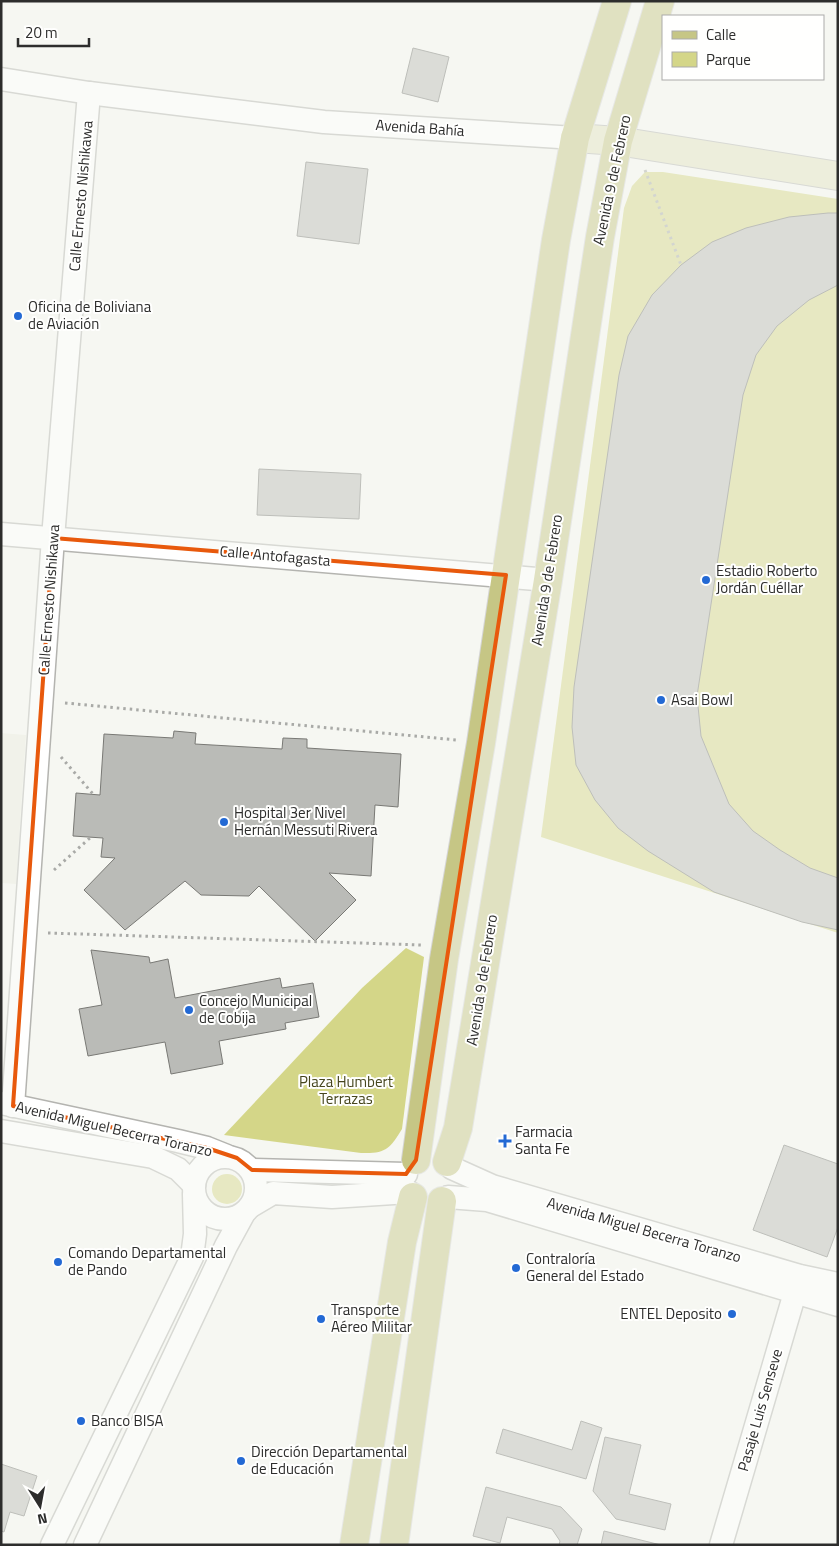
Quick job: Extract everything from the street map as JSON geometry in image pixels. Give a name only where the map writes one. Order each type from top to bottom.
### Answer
[{"type":"main road","points":[[354,1545],[446,946],[481,743],[556,240],[575,138],[617,1]]},
{"type":"main road","name":"Avenida 9 de Febrero","points":[[450,1165],[458,1128],[548,580],[600,237],[618,141],[660,1]]},
{"type":"main road","points":[[394,1545],[445,1199],[455,1183],[450,1165],[432,1155],[411,1181]]},
{"type":"main road","points":[[411,1181],[427,1204],[445,1199]]},
{"type":"street","name":"Avenida Bahía","points":[[1,79],[89,93],[324,122],[618,141],[838,176]]},
{"type":"street","name":"Calle Ernesto Nishikawa","points":[[7,1105],[25,932],[53,538],[89,93]]},
{"type":"street","name":"Calle Antofagasta","points":[[1,534],[548,580]]},
{"type":"street","name":"Avenida Miguel Becerra Toranzo","points":[[7,1105],[178,1141],[207,1148],[227,1156]]},
{"type":"street","name":"Avenida Miguel Becerra Toranzo","points":[[1,1131],[153,1157],[178,1168],[194,1189]]},
{"type":"street","points":[[52,1545],[192,1257],[195,1234],[194,1189],[201,1167],[209,1161],[227,1156],[236,1158],[252,1170],[411,1181]]},
{"type":"street","name":"Avenida Miguel Becerra Toranzo","points":[[450,1165],[492,1186],[797,1284],[838,1305]]},
{"type":"street","points":[[85,1545],[226,1246],[248,1210],[257,1188],[252,1170]]},
{"type":"street","points":[[194,1189],[198,1204],[214,1217],[235,1218],[273,1193],[332,1197],[411,1181]]},
{"type":"street","name":"Avenida Miguel Becerra Toranzo","points":[[445,1199],[487,1200],[797,1284],[837,1281]]},
{"type":"street","name":"Pasaje Luis Senseve","points":[[721,1545],[797,1284]]},
{"type":"path","points":[[650,146],[645,172],[681,265]]},
{"type":"path","points":[[42,700],[481,743]]},
{"type":"path","points":[[40,732],[93,794]]},
{"type":"path","points":[[28,892],[91,837]]},
{"type":"path","points":[[25,932],[446,946]]},
{"type":"highlighted area","points":[[53,538],[506,575],[416,1160],[406,1174],[252,1170],[237,1158],[207,1148],[13,1106]]},
{"type":"shaded area","points":[[1,733],[26,735],[16,884],[1,883]]},
{"type":"green space","name":"Estadio Roberto Jordán Cuéllar","points":[[645,172],[663,172],[838,199],[838,933],[541,837],[624,208],[632,186]]},
{"type":"green space","name":"Plaza Humbert Terrazas","points":[[406,948],[424,957],[402,1129],[390,1146],[381,1151],[361,1153],[224,1135],[362,988]]},
{"type":"green space","points":[[227,1174],[238,1178],[242,1189],[238,1200],[227,1204],[216,1200],[212,1189],[216,1178]]},
{"type":"building","points":[[413,48],[449,57],[438,102],[402,93]]},
{"type":"building","points":[[306,162],[368,169],[359,244],[297,236]]},
{"type":"building","name":"Estadio Roberto Jordán Cuéllar","points":[[838,213],[838,285],[809,300],[777,326],[756,355],[743,395],[697,696],[701,736],[729,804],[753,831],[780,850],[810,868],[838,878],[838,930],[802,922],[714,892],[648,851],[618,828],[595,800],[576,765],[572,727],[574,687],[619,375],[628,336],[652,295],[681,265],[712,242],[746,228],[789,217]]},
{"type":"building","points":[[259,469],[361,474],[359,519],[257,515]]},
{"type":"building","name":"Hospital 3er Nivel Hernán Messuti Rivera","points":[[174,731],[196,733],[195,744],[282,749],[283,738],[307,739],[307,748],[401,754],[398,807],[375,805],[371,876],[329,873],[356,900],[315,941],[259,886],[249,896],[201,895],[185,881],[125,930],[84,890],[115,858],[101,857],[103,838],[73,836],[76,793],[100,795],[104,734],[173,738]]},
{"type":"building","points":[[91,950],[149,957],[150,963],[168,959],[175,998],[280,978],[282,988],[313,983],[319,1017],[285,1023],[286,1029],[219,1041],[223,1064],[171,1074],[165,1042],[88,1056],[79,1009],[102,1005]]},
{"type":"building","points":[[784,1145],[838,1164],[838,1227],[827,1257],[753,1230]]},
{"type":"building","points":[[581,1421],[602,1428],[586,1479],[496,1453],[503,1429],[572,1450]]},
{"type":"building","points":[[605,1437],[641,1445],[629,1494],[671,1504],[665,1530],[616,1519],[593,1491]]},
{"type":"building","points":[[1,1464],[37,1476],[24,1516],[10,1512],[4,1532],[1,1531]]},
{"type":"building","points":[[486,1487],[561,1507],[582,1529],[577,1545],[559,1545],[560,1541],[552,1529],[507,1517],[500,1543],[473,1536]]},
{"type":"building","points":[[604,1531],[661,1545],[601,1545]]},
{"type":"place","name":"Oficina de Boliviana de Aviación","points":[[18,316]]},
{"type":"place","name":"Estadio Roberto Jordán Cuéllar","points":[[706,580]]},
{"type":"place","name":"Asai Bowl","points":[[661,700]]},
{"type":"place","name":"Hospital 3er Nivel Hernán Messuti Rivera","points":[[224,822]]},
{"type":"place","name":"Concejo Municipal de Cobija","points":[[189,1010]]},
{"type":"place","name":"Farmacia Santa Fe","points":[[505,1141]]},
{"type":"place","name":"Comando Departamental de Pando","points":[[58,1262]]},
{"type":"place","name":"Contraloría General del Estado","points":[[516,1268]]},
{"type":"place","name":"ENTEL Deposito","points":[[732,1314]]},
{"type":"place","name":"Transporte Aéreo Militar","points":[[321,1319]]},
{"type":"place","name":"Banco BISA","points":[[81,1421]]},
{"type":"place","name":"Dirección Departamental de Educación","points":[[241,1461]]}]
